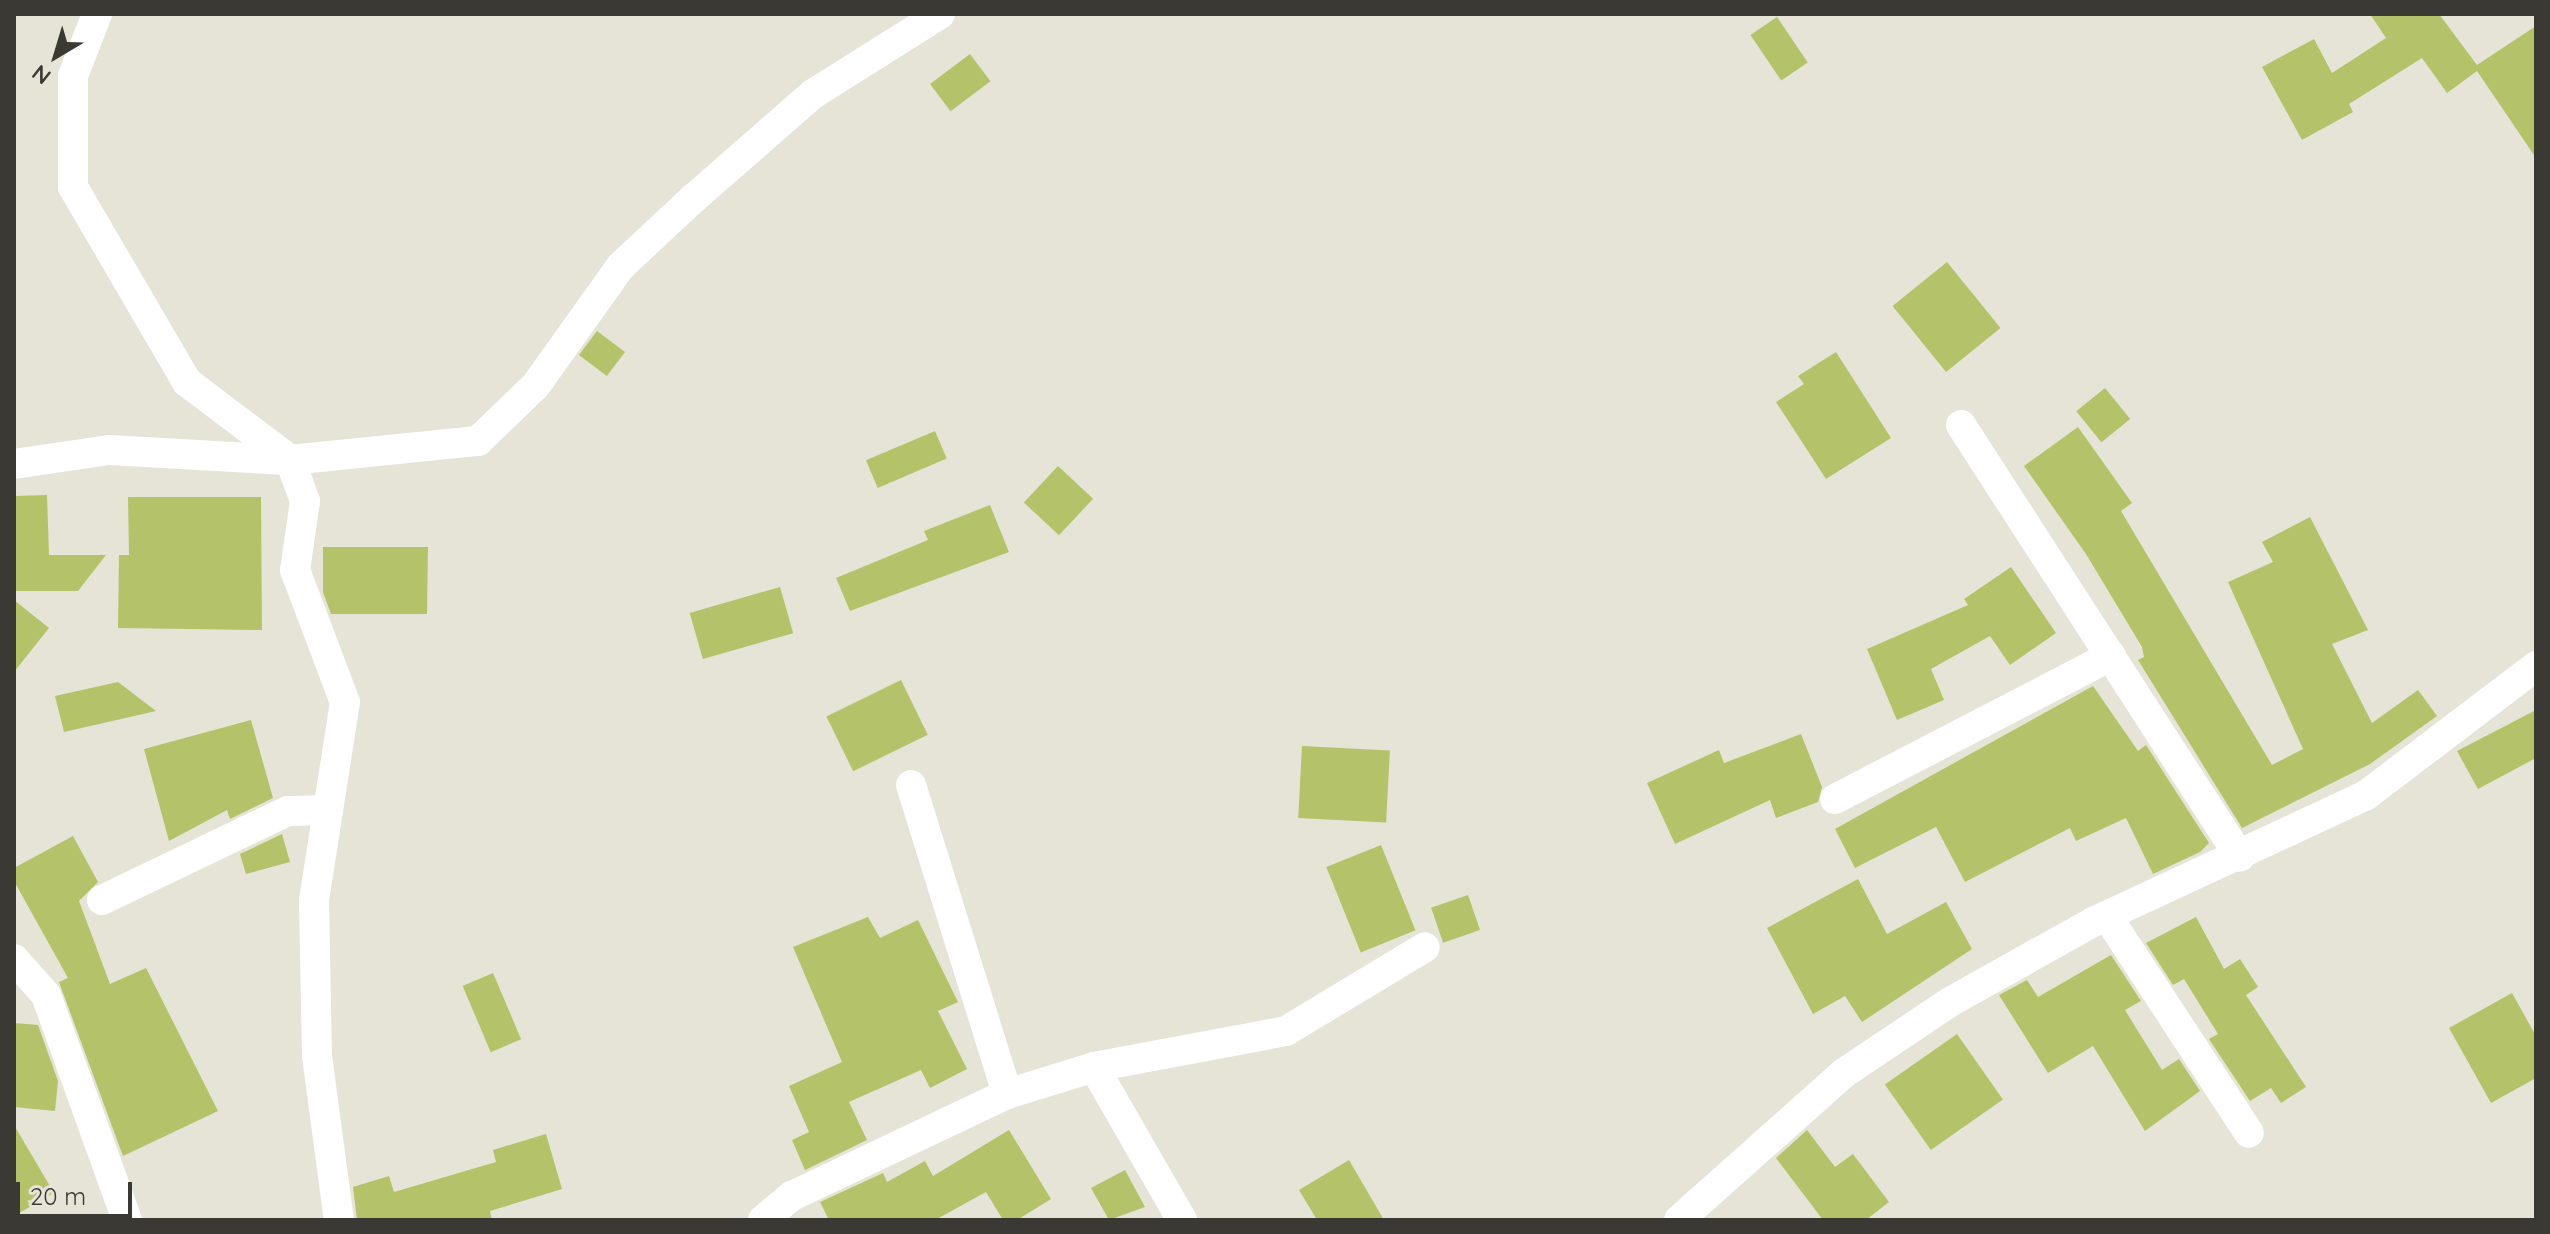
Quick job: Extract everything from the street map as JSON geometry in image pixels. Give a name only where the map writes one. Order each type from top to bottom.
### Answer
[{"type":"street","points":[[97,14],[73,76],[73,187],[187,382],[290,460],[305,501],[295,570],[345,702],[314,901],[317,1056],[339,1220]]},
{"type":"street","points":[[14,464],[109,450],[290,460],[478,441],[536,385],[621,266],[705,188],[813,94],[940,14]]},
{"type":"street","points":[[1961,425],[2240,857]]},
{"type":"street","points":[[1835,799],[2111,656]]},
{"type":"street","points":[[1684,1218],[1844,1073],[1950,1002],[2107,916],[2240,857],[2365,796],[2536,666]]},
{"type":"street","points":[[911,785],[1007,1094]]},
{"type":"street","points":[[102,900],[288,811],[328,810]]},
{"type":"street","points":[[2107,916],[2249,1133]]},
{"type":"street","points":[[763,1220],[792,1196],[1007,1094],[1094,1067],[1286,1031],[1425,947]]},
{"type":"street","points":[[14,959],[46,995],[127,1220]]},
{"type":"street","points":[[1094,1067],[1182,1220]]},
{"type":"building","points":[[2370,14],[2439,14],[2477,65],[2536,26],[2536,158],[2477,71],[2447,93],[2422,58],[2349,104],[2353,112],[2302,140],[2262,67],[2314,39],[2332,73],[2386,38]]},
{"type":"building","points":[[1777,17],[1808,63],[1781,80],[1750,35]]},
{"type":"building","points":[[970,54],[990,81],[951,111],[930,84]]},
{"type":"building","points":[[1947,262],[2000,328],[1946,372],[1893,306]]},
{"type":"building","points":[[597,331],[625,352],[607,376],[579,355]]},
{"type":"building","points":[[1836,352],[1891,438],[1826,479],[1776,402],[1804,384],[1798,376]]},
{"type":"building","points":[[2105,388],[2130,419],[2101,442],[2076,411]]},
{"type":"building","points":[[2078,427],[2132,503],[2121,511],[2272,765],[2303,749],[2228,582],[2273,562],[2262,542],[2310,517],[2368,630],[2332,644],[2372,723],[2418,690],[2437,716],[2370,764],[2242,828],[2138,660],[2144,657],[2142,647],[2086,554],[2024,466]]},
{"type":"building","points":[[935,431],[947,459],[878,488],[866,460]]},
{"type":"building","points":[[1058,466],[1093,499],[1059,535],[1024,503]]},
{"type":"building","points":[[47,495],[49,555],[106,555],[78,591],[14,591],[14,496]]},
{"type":"building","points":[[128,497],[261,497],[262,630],[118,628],[119,555],[129,555]]},
{"type":"building","points":[[990,505],[1009,552],[850,611],[836,578],[928,540],[924,531]]},
{"type":"building","points":[[323,547],[428,547],[427,614],[331,614],[323,592]]},
{"type":"building","points":[[2011,567],[2056,633],[2010,665],[1990,636],[1931,669],[1944,700],[1897,720],[1867,649],[1968,605],[1964,599]]},
{"type":"building","points":[[780,587],[793,633],[703,659],[690,613]]},
{"type":"building","points":[[14,600],[49,628],[14,672]]},
{"type":"building","points":[[901,680],[928,735],[853,771],[826,716]]},
{"type":"building","points":[[118,682],[156,711],[64,732],[55,696]]},
{"type":"building","points":[[2093,686],[2138,751],[2146,745],[2209,843],[2200,852],[2153,874],[2126,818],[2076,841],[2070,828],[1965,882],[1936,827],[1855,868],[1835,829]]},
{"type":"building","points":[[2536,710],[2536,758],[2478,789],[2457,751]]},
{"type":"building","points":[[251,720],[273,798],[230,819],[227,810],[169,841],[144,749]]},
{"type":"building","points":[[1801,734],[1822,787],[1818,802],[1776,818],[1770,800],[1675,844],[1647,783],[1719,750],[1724,763]]},
{"type":"building","points":[[1302,746],[1390,751],[1386,823],[1298,818]]},
{"type":"building","points":[[282,834],[290,862],[246,874],[240,854]]},
{"type":"building","points":[[73,836],[98,882],[79,901],[110,984],[146,968],[218,1111],[123,1156],[59,982],[68,978],[14,881],[14,868]]},
{"type":"building","points":[[1381,845],[1415,930],[1361,952],[1326,867]]},
{"type":"building","points":[[1858,879],[1887,934],[1946,902],[1972,949],[1862,1022],[1845,996],[1813,1014],[1767,928]]},
{"type":"building","points":[[1468,895],[1480,930],[1443,943],[1431,908]]},
{"type":"building","points":[[868,917],[880,938],[918,920],[958,1002],[938,1011],[967,1069],[930,1088],[921,1070],[849,1102],[867,1140],[805,1170],[792,1140],[809,1132],[789,1086],[842,1062],[793,947]]},
{"type":"building","points":[[2196,917],[2224,969],[2240,959],[2258,987],[2246,995],[2306,1087],[2281,1103],[2271,1088],[2250,1101],[2209,1039],[2218,1034],[2184,979],[2173,985],[2146,943]]},
{"type":"building","points":[[2111,955],[2141,1001],[2125,1010],[2162,1070],[2179,1059],[2200,1091],[2145,1131],[2093,1046],[2048,1073],[1999,995],[2027,980],[2038,997]]},
{"type":"building","points":[[493,973],[521,1039],[491,1052],[463,986]]},
{"type":"building","points":[[2512,993],[2536,1036],[2536,1078],[2491,1103],[2449,1028]]},
{"type":"building","points":[[14,1023],[38,1025],[58,1081],[55,1111],[14,1107]]},
{"type":"building","points":[[1957,1034],[2003,1100],[1931,1150],[1885,1084]]},
{"type":"building","points":[[14,1125],[54,1193],[14,1216]]},
{"type":"building","points":[[1009,1130],[1051,1199],[1017,1220],[1003,1220],[986,1192],[935,1220],[829,1220],[820,1202],[883,1173],[887,1182],[925,1161],[933,1176]]},
{"type":"building","points":[[1807,1130],[1835,1167],[1853,1154],[1889,1202],[1866,1220],[1823,1220],[1776,1158]]},
{"type":"building","points":[[546,1134],[562,1189],[490,1211],[492,1220],[357,1220],[353,1187],[389,1176],[394,1192],[496,1162],[493,1150]]},
{"type":"building","points":[[1349,1160],[1384,1220],[1317,1220],[1299,1190]]},
{"type":"building","points":[[1125,1170],[1145,1207],[1109,1220],[1091,1188]]}]
